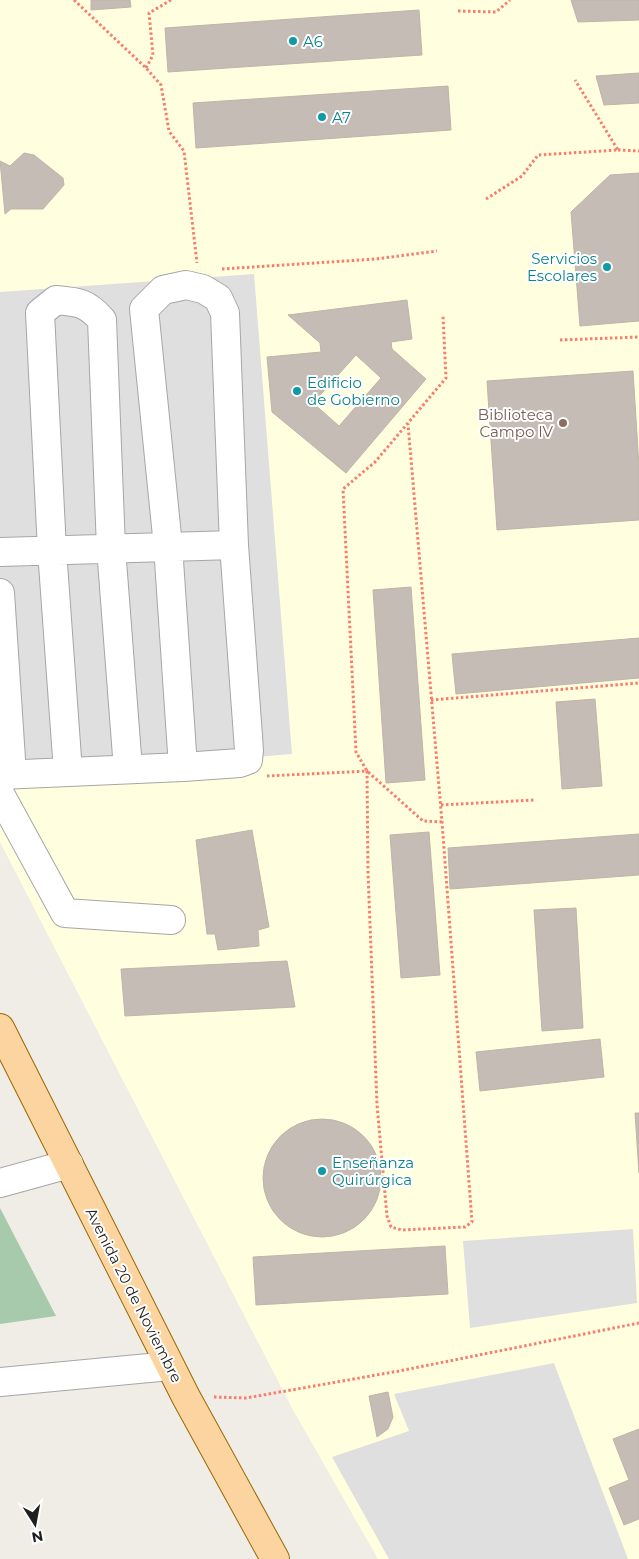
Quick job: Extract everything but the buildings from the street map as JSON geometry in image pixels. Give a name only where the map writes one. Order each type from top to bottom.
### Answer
[{"type":"main road","name":"Avenida 20 de Noviembre","points":[[0,1028],[170,1366],[274,1559]]},
{"type":"street","points":[[4,780],[68,772],[183,767],[240,763],[248,760],[234,545],[225,313],[218,298],[203,289],[186,286],[163,290],[144,309],[168,546],[183,767]]},
{"type":"street","points":[[68,772],[52,550],[40,314],[56,300],[79,302],[92,308],[102,320],[111,548],[128,769]]},
{"type":"street","points":[[0,552],[234,545]]},
{"type":"street","points":[[0,593],[4,780],[65,913],[171,920]]},
{"type":"street","points":[[0,1183],[69,1164]]},
{"type":"street","points":[[0,1382],[170,1366]]},
{"type":"path","points":[[74,0],[146,68],[161,85],[169,132],[184,151],[197,264],[206,266]]},
{"type":"path","points":[[146,68],[153,55],[149,14],[171,0]]},
{"type":"path","points":[[458,10],[496,12],[510,0]]},
{"type":"path","points":[[575,80],[618,150]]},
{"type":"path","points":[[486,199],[522,176],[538,155],[618,150],[639,151]]},
{"type":"path","points":[[215,268],[224,270],[376,260],[437,252]]},
{"type":"path","points":[[442,822],[423,822],[367,771],[356,752],[343,488],[375,462],[446,378],[443,316]]},
{"type":"path","points":[[560,340],[639,336]]},
{"type":"path","points":[[367,771],[377,1105],[386,1216],[391,1227],[402,1230],[465,1227],[472,1222],[441,805],[408,424]]},
{"type":"path","points":[[431,700],[639,683]]},
{"type":"path","points":[[259,776],[367,771]]},
{"type":"path","points":[[441,805],[534,800]]},
{"type":"path","points":[[186,1397],[246,1398],[399,1371],[639,1323]]},
{"type":"shaded area","points":[[0,0],[639,0],[639,1559],[378,1559],[293,1410],[0,842]]},
{"type":"shaded area","points":[[254,274],[292,754],[14,777],[0,651],[0,292]]},
{"type":"shaded area","points":[[0,1208],[56,1316],[0,1324]]},
{"type":"shaded area","points":[[633,1229],[637,1303],[470,1328],[463,1241]]},
{"type":"shaded area","points":[[554,1363],[628,1559],[389,1559],[332,1457],[409,1431],[394,1394]]},
{"type":"place","name":"A6","points":[[293,41]]},
{"type":"place","name":"A7","points":[[322,117]]},
{"type":"place","name":"Servicios Escolares","points":[[607,267]]},
{"type":"place","name":"Edificio de Gobierno","points":[[297,391]]},
{"type":"place","name":"Biblioteca Campo IV","points":[[563,423]]},
{"type":"place","name":"Enseñanza Quirúrgica","points":[[322,1171]]}]
